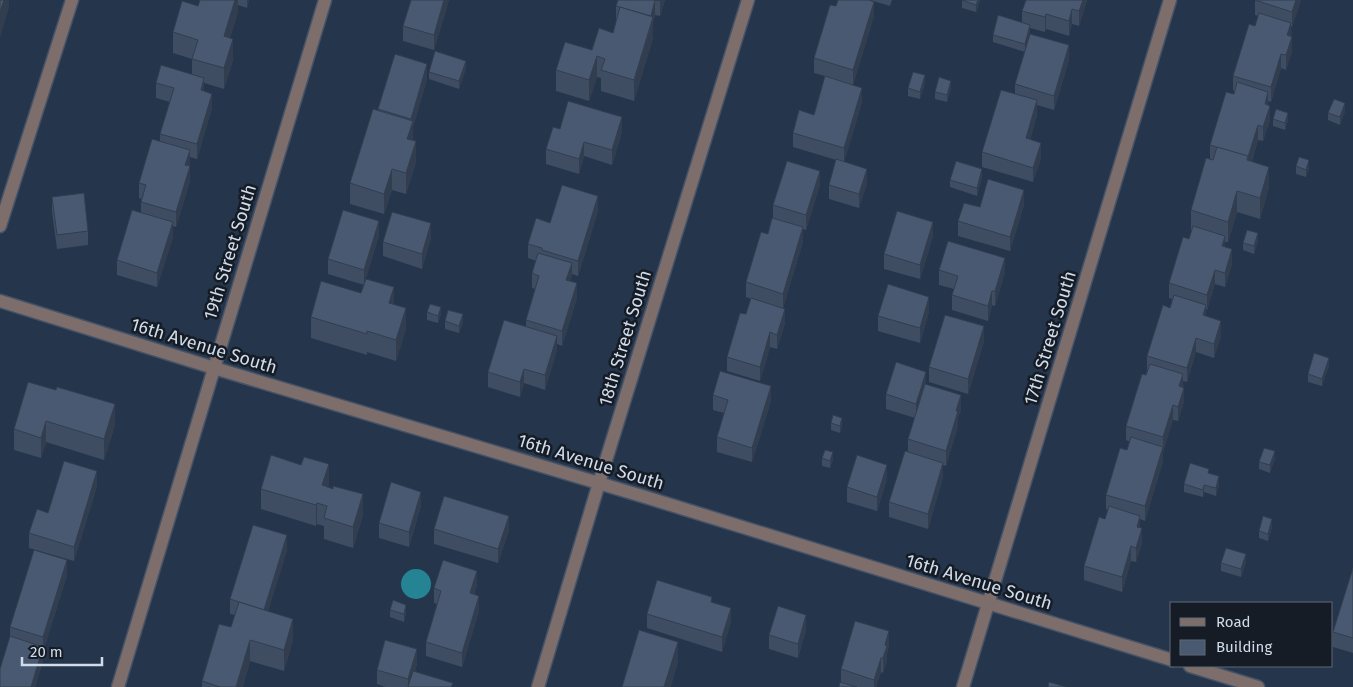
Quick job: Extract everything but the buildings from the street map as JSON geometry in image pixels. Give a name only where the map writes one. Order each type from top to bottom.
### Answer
[{"type":"street","points":[[0,226],[72,0]]},
{"type":"street","name":"19th Street South","points":[[118,687],[325,0]]},
{"type":"street","name":"18th Street South","points":[[538,687],[748,0]]},
{"type":"street","name":"17th Street South","points":[[963,687],[1170,0]]},
{"type":"street","name":"16th Avenue South","points":[[0,302],[599,483],[1170,659]]},
{"type":"street","points":[[1193,667],[1258,687]]},
{"type":"shaded area","points":[[416,569],[427,573],[431,584],[427,595],[416,599],[405,595],[401,584],[405,573]]}]
